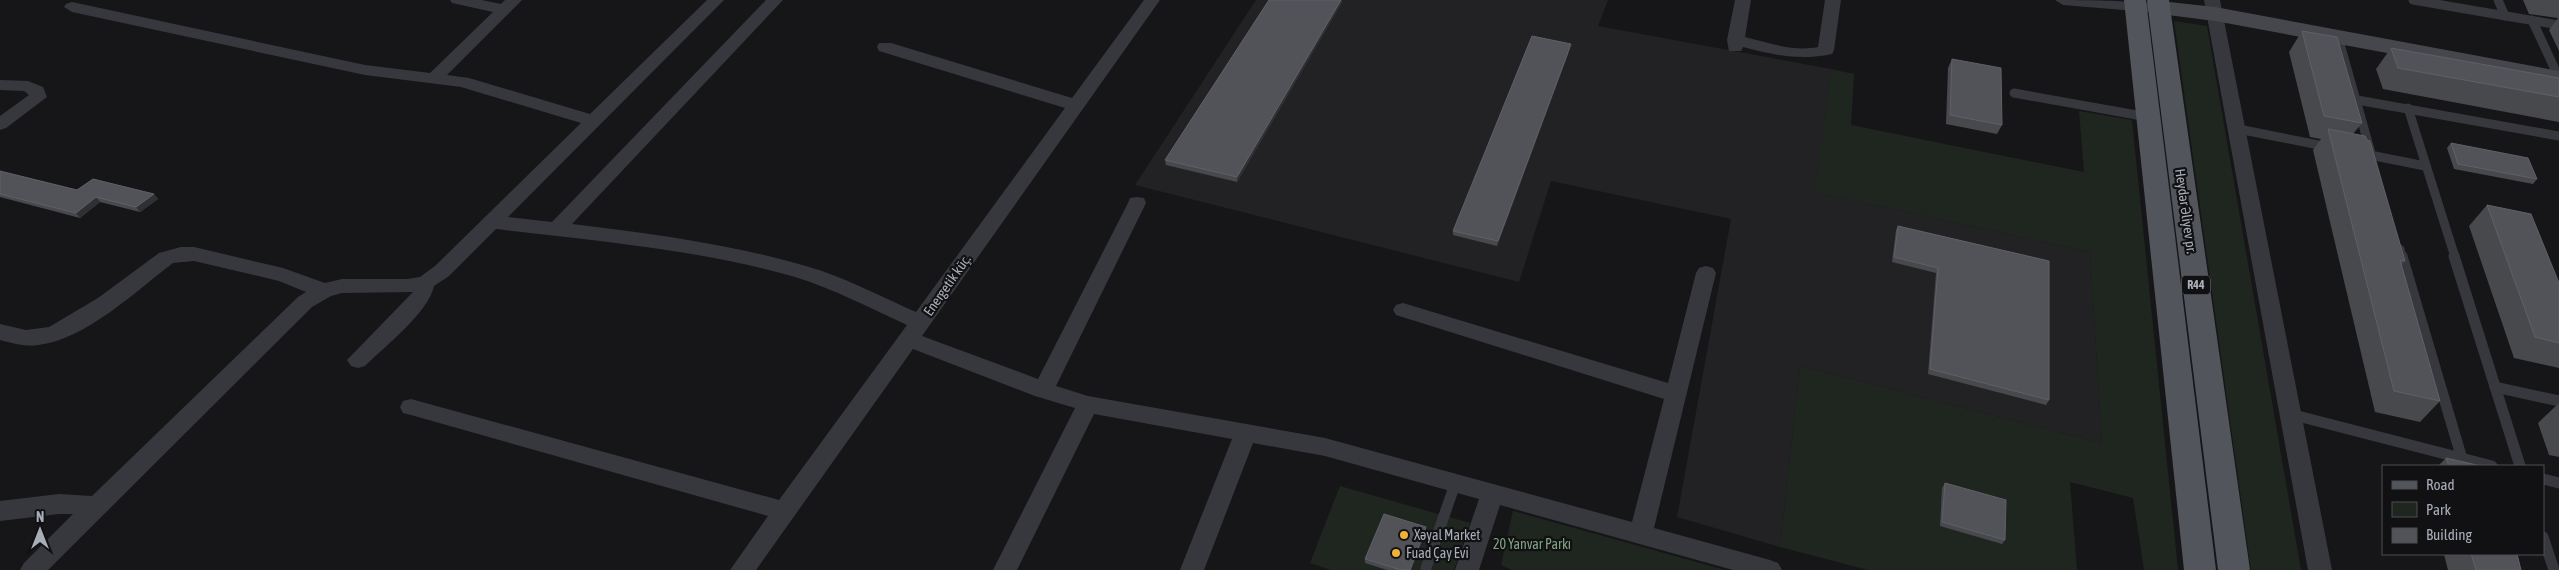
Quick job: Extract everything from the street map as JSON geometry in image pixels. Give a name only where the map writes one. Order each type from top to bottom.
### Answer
[{"type":"main road","name":"Heydər Əliyev pr.","points":[[2147,3],[2149,118],[2200,570]]},
{"type":"main road","name":"Heydər Əliyev pr.","points":[[2147,3],[2234,570]]},
{"type":"street","points":[[458,0],[508,4]]},
{"type":"street","points":[[32,570],[95,506],[305,302],[324,291],[342,286],[407,286],[425,283],[442,271],[716,0]]},
{"type":"street","points":[[557,230],[776,0]]},
{"type":"street","name":"Energetik küç.","points":[[742,570],[1152,0]]},
{"type":"street","points":[[1743,0],[1735,44],[1798,54],[1815,54],[1826,50],[1832,0]]},
{"type":"street","points":[[2062,0],[2214,7],[2338,37],[2559,78]]},
{"type":"street","points":[[435,77],[508,4]]},
{"type":"street","points":[[72,7],[365,70],[435,77],[496,91],[593,122]]},
{"type":"street","points":[[2214,7],[2289,414],[2320,570]]},
{"type":"street","points":[[885,47],[1075,105]]},
{"type":"street","points":[[0,85],[28,86],[37,91],[38,97],[0,124]]},
{"type":"street","points":[[1043,390],[1137,202]]},
{"type":"street","points":[[491,222],[667,242],[731,254],[800,271],[914,330],[1043,390],[1088,404],[1325,447],[1492,495],[1770,570]]},
{"type":"street","points":[[0,332],[17,337],[42,338],[66,330],[166,258],[181,254],[194,254],[282,275],[324,291]]},
{"type":"street","points":[[1640,535],[1706,274]]},
{"type":"street","points":[[358,360],[416,303],[423,293],[425,283]]},
{"type":"street","points":[[1403,310],[1675,394]]},
{"type":"street","points":[[1005,570],[1088,404]]},
{"type":"street","points":[[411,407],[785,511]]},
{"type":"street","points":[[1192,570],[1246,432]]},
{"type":"street","points":[[1467,570],[1492,495]]},
{"type":"street","points":[[0,511],[59,504],[95,506]]},
{"type":"lane","points":[[2413,0],[2559,25]]},
{"type":"lane","points":[[2498,0],[2505,16]]},
{"type":"lane","points":[[2532,20],[2559,78]]},
{"type":"lane","points":[[2338,37],[2373,160]]},
{"type":"lane","points":[[2014,93],[2149,118]]},
{"type":"lane","points":[[2357,100],[2559,136]]},
{"type":"lane","points":[[2408,108],[2520,465]]},
{"type":"lane","points":[[2238,129],[2348,150],[2373,160],[2425,166]]},
{"type":"lane","points":[[2397,240],[2462,458]]},
{"type":"lane","points":[[2495,387],[2559,401]]},
{"type":"lane","points":[[2289,414],[2488,465]]},
{"type":"lane","points":[[2544,479],[2559,483]]},
{"type":"lane","points":[[1426,568],[1455,484]]},
{"type":"lane","points":[[2544,540],[2554,570]]},
{"type":"shaded area","points":[[1256,0],[1608,0],[1598,26],[1831,69],[1816,192],[2090,252],[2102,443],[1800,366],[1780,547],[1677,517],[1731,219],[1551,181],[1519,282],[1135,185]]},
{"type":"green space","points":[[2174,21],[2207,26],[2301,570],[2251,570]]},
{"type":"green space","points":[[1831,69],[1854,74],[1851,125],[2084,172],[2079,111],[2132,120],[2178,570],[2144,570],[2133,498],[2070,482],[2077,570],[1868,570],[1780,547],[1800,366],[2102,443],[2090,252],[1815,192]]},
{"type":"green space","points":[[1340,486],[1470,523],[1454,570],[1331,570],[1310,563]]},
{"type":"green space","name":"20 Yanvar Parkı","points":[[1513,511],[1725,570],[1512,570],[1501,565]]},
{"type":"building","points":[[1269,0],[1341,0],[1237,177],[1165,160]]},
{"type":"building","points":[[2302,31],[2337,37],[2362,123],[2324,116]]},
{"type":"building","points":[[1532,36],[1571,44],[1498,241],[1453,231]]},
{"type":"building","points":[[2391,48],[2559,78],[2559,97],[2398,68]]},
{"type":"building","points":[[1952,59],[2001,68],[2002,125],[1950,115]]},
{"type":"building","points":[[2328,129],[2365,136],[2370,141],[2405,261],[2400,260],[2440,401],[2394,391]]},
{"type":"building","points":[[2451,143],[2528,158],[2537,179],[2458,164]]},
{"type":"building","points":[[0,171],[77,190],[93,179],[154,194],[136,207],[96,197],[76,213],[0,194]]},
{"type":"building","points":[[2487,205],[2531,214],[2559,283],[2559,343],[2535,337]]},
{"type":"building","points":[[1898,226],[2049,261],[2049,400],[1930,369],[1938,268],[1894,257]]},
{"type":"building","points":[[2446,458],[2477,465],[2449,465]]},
{"type":"building","points":[[1945,483],[2006,500],[2005,540],[1942,522]]},
{"type":"building","points":[[1384,514],[1426,527],[1410,570],[1401,570],[1365,559]]},
{"type":"building","points":[[2471,555],[2517,555],[2521,570],[2476,570]]},
{"type":"place","name":"Xəyal Market","points":[[1404,535]]},
{"type":"place","name":"Fuad Çay Evi","points":[[1396,553]]}]
